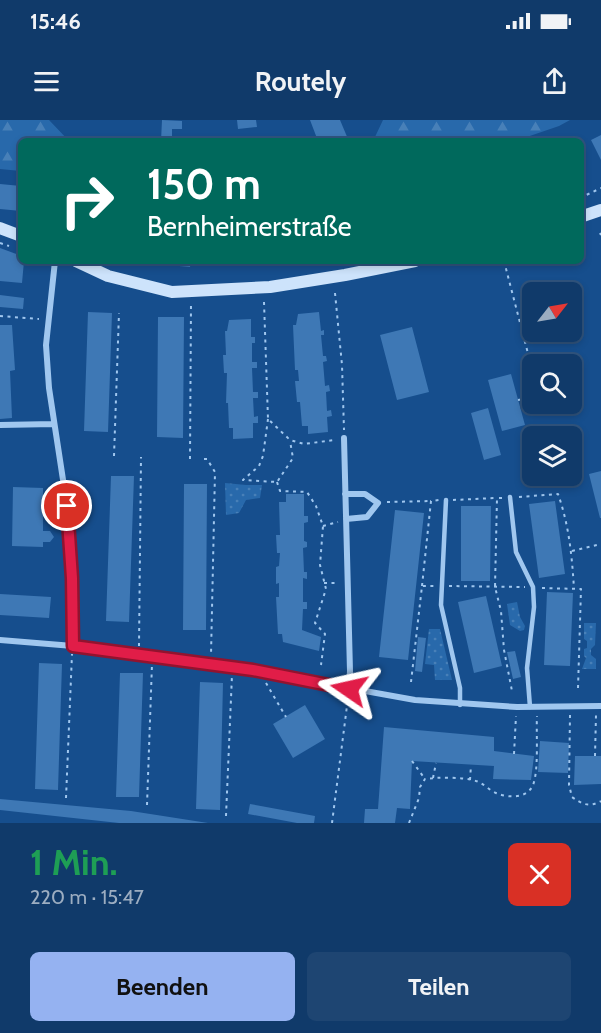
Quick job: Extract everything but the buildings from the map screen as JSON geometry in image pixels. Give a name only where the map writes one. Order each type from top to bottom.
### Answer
[{"type":"main road","points":[[584,216],[601,210]]},
{"type":"main road","points":[[0,228],[18,235]]},
{"type":"main road","points":[[82,264],[108,276],[172,292],[270,287],[400,264]]},
{"type":"street","points":[[54,264],[47,356],[69,534],[73,646]]},
{"type":"street","points":[[0,425],[54,424]]},
{"type":"street","points":[[344,438],[349,689]]},
{"type":"street","points":[[345,494],[365,494],[378,503],[366,517],[346,519]]},
{"type":"street","points":[[0,640],[73,646],[210,663],[349,689],[460,705],[598,706]]},
{"type":"lane","points":[[510,497],[516,552],[533,587],[534,607],[527,668],[530,707]]},
{"type":"lane","points":[[446,500],[441,605],[460,688],[460,705]]},
{"type":"path","points":[[584,196],[601,188]]},
{"type":"path","points":[[505,264],[528,354]]},
{"type":"path","points":[[268,419],[290,440],[304,444],[344,438],[342,365],[335,293]]},
{"type":"path","points":[[264,302],[268,419],[263,456],[259,466],[243,480],[277,482]]},
{"type":"path","points":[[190,459],[191,304]]},
{"type":"path","points":[[114,456],[119,313]]},
{"type":"path","points":[[0,316],[48,320]]},
{"type":"path","points":[[518,400],[522,399]]},
{"type":"path","points":[[277,482],[293,458],[290,440]]},
{"type":"path","points":[[140,654],[141,457]]},
{"type":"path","points":[[204,459],[207,459],[215,472],[210,663]]},
{"type":"path","points":[[277,482],[280,491],[307,492],[316,506],[323,526],[320,565],[326,589],[315,623],[325,634],[321,665]]},
{"type":"path","points":[[512,691],[504,650],[501,611],[495,587],[496,498],[558,494],[566,516],[574,589]]},
{"type":"path","points":[[378,503],[431,501]]},
{"type":"path","points":[[323,526],[346,519]]},
{"type":"path","points":[[571,551],[601,543]]},
{"type":"path","points":[[324,583],[348,583]]},
{"type":"path","points":[[411,682],[422,585],[533,587],[581,589],[578,688]]},
{"type":"path","points":[[66,798],[73,646]]},
{"type":"path","points":[[147,805],[153,655]]},
{"type":"path","points":[[226,816],[232,667]]},
{"type":"path","points":[[260,671],[286,717]]},
{"type":"path","points":[[332,823],[349,689]]},
{"type":"path","points":[[570,706],[569,785],[572,796],[583,804],[594,805],[601,801]]},
{"type":"path","points":[[595,756],[598,706]]},
{"type":"path","points":[[514,754],[517,707]]},
{"type":"path","points":[[425,779],[477,781],[505,796],[516,797],[528,791],[535,773],[538,707]]},
{"type":"path","points":[[412,760],[425,779]]},
{"type":"path","points":[[434,778],[436,763]]},
{"type":"path","points":[[470,780],[471,765]]},
{"type":"path","points":[[409,823],[419,798],[419,790],[425,779]]},
{"type":"path","points":[[412,790],[419,790]]},
{"type":"green space","points":[[0,120],[49,120],[66,138],[18,138],[18,171],[0,169]]},
{"type":"green space","points":[[383,120],[570,120],[524,138],[372,138],[375,137]]},
{"type":"green space","points":[[225,483],[262,485],[260,498],[246,500],[239,513],[226,515]]},
{"type":"green space","points":[[517,602],[520,617],[525,626],[524,630],[520,631],[510,625],[507,604]]},
{"type":"green space","points":[[584,623],[596,623],[595,645],[591,649],[591,655],[596,659],[596,669],[582,669],[586,658],[584,649],[587,648],[587,641],[584,639]]},
{"type":"green space","points":[[429,629],[440,629],[452,680],[435,680],[434,665],[425,664]]},
{"type":"route","points":[[67,506],[72,578],[73,646],[253,670],[349,689]]}]
